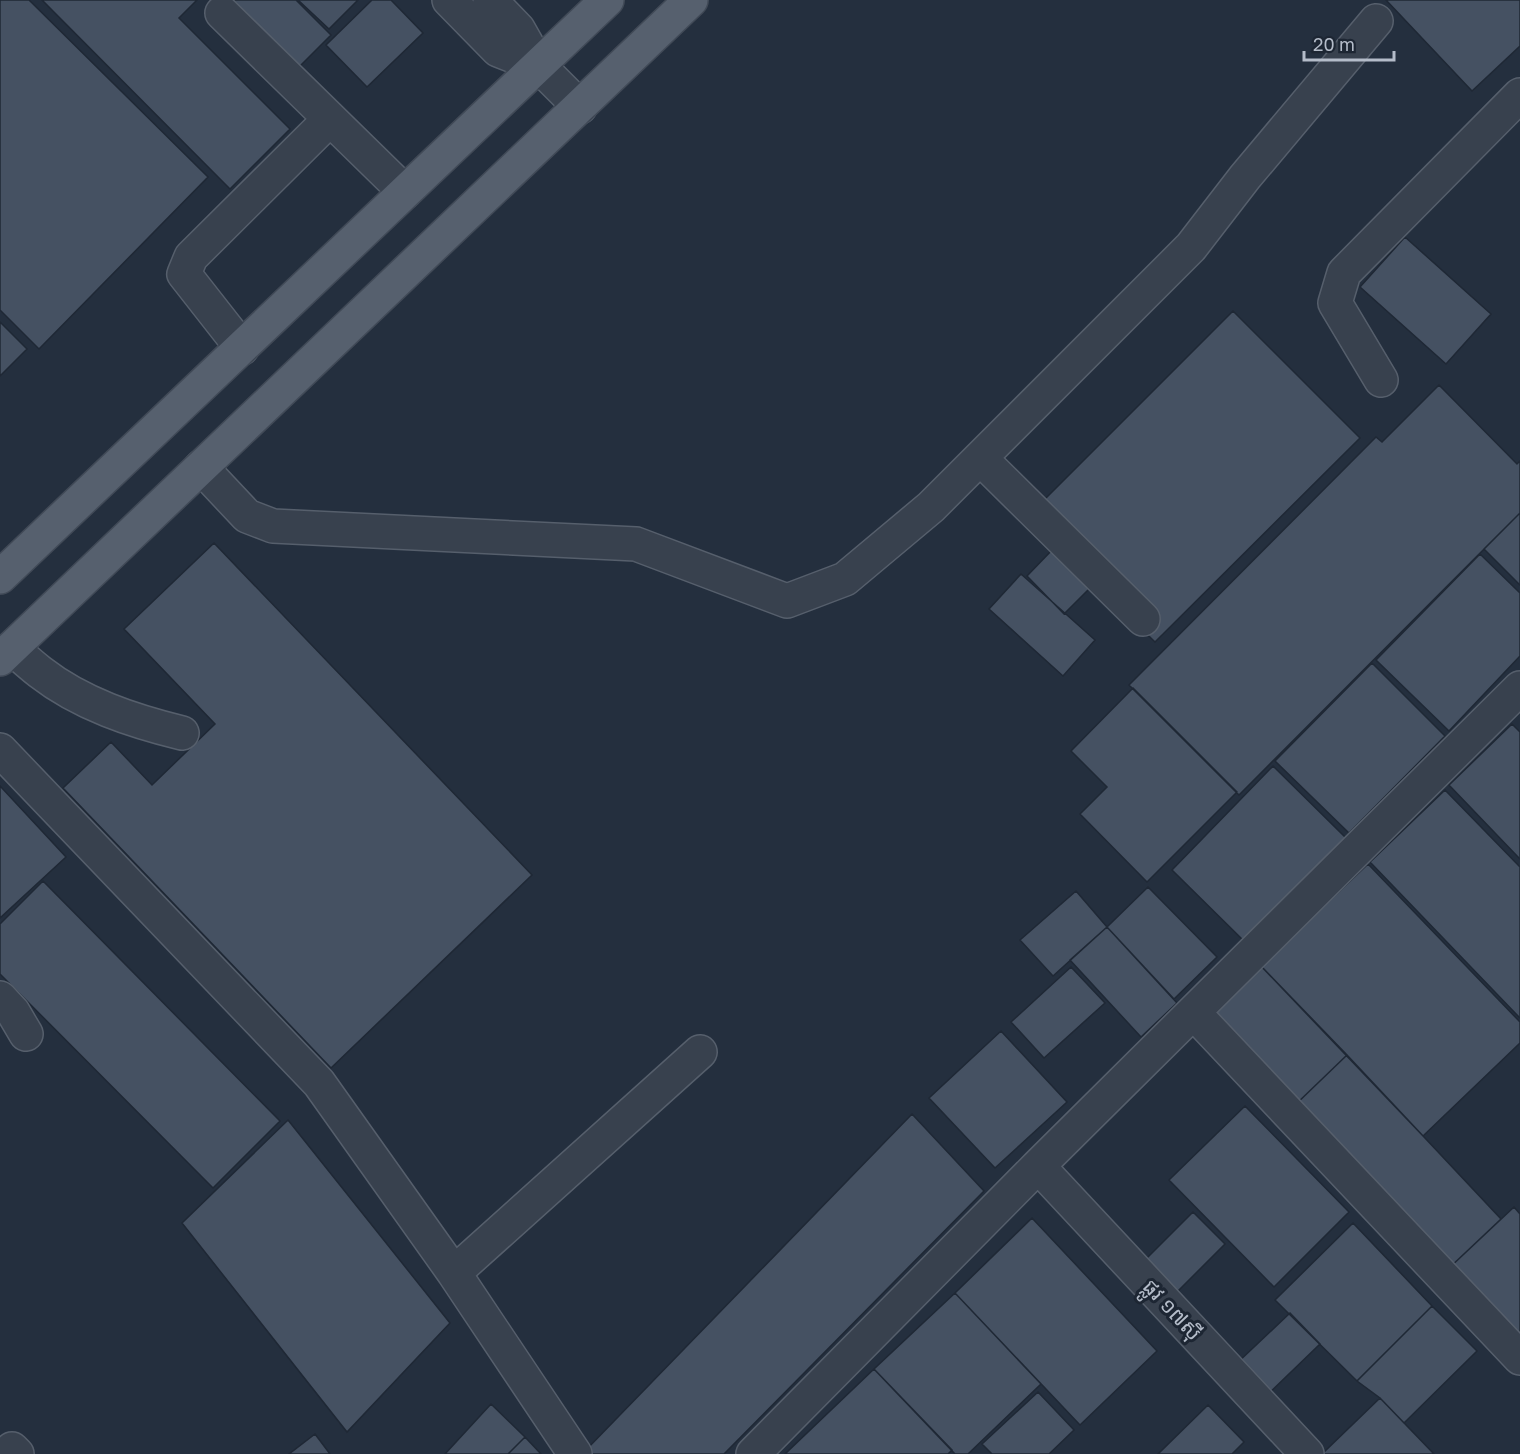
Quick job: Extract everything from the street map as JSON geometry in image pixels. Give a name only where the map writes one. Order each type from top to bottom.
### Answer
[{"type":"main road","points":[[0,577],[607,0]]},
{"type":"main road","points":[[6,653],[691,0]]},
{"type":"street","points":[[449,0],[498,50],[539,66]]},
{"type":"street","points":[[490,0],[518,29],[539,66],[580,107]]},
{"type":"street","points":[[222,13],[405,192]]},
{"type":"street","points":[[201,467],[247,516],[273,526],[636,544],[787,601],[845,579],[931,507],[1191,247],[1245,177],[1377,21]]},
{"type":"street","points":[[1381,380],[1335,303],[1344,273],[1520,95]]},
{"type":"street","points":[[242,348],[184,274],[191,257],[330,119]]},
{"type":"street","points":[[980,458],[1143,619]]},
{"type":"street","points":[[6,653],[106,709],[182,733]]},
{"type":"street","points":[[753,1454],[1038,1166],[1520,688]]},
{"type":"street","points":[[0,750],[319,1083],[454,1273],[575,1454]]},
{"type":"street","points":[[0,998],[13,1012],[26,1034]]},
{"type":"street","points":[[1194,1012],[1520,1358]]},
{"type":"street","points":[[454,1273],[700,1052]]},
{"type":"street","name":"ផ្លូវ ១៧ស៊ី","points":[[1038,1166],[1307,1454]]},
{"type":"building","points":[[0,0],[29,0],[208,177],[39,349],[0,310]]},
{"type":"building","points":[[42,0],[197,0],[179,18],[290,129],[230,189]]},
{"type":"building","points":[[222,0],[296,0],[331,35],[294,72]]},
{"type":"building","points":[[298,0],[358,0],[329,29]]},
{"type":"building","points":[[372,0],[391,0],[423,33],[367,87],[326,45]]},
{"type":"building","points":[[1386,0],[1520,0],[1520,46],[1472,91]]},
{"type":"building","points":[[1405,237],[1491,314],[1446,364],[1360,287]]},
{"type":"building","points":[[1233,311],[1360,438],[1155,642],[1095,583],[1064,614],[1027,576],[1053,549],[1024,520]]},
{"type":"building","points":[[0,322],[27,349],[0,376]]},
{"type":"building","points":[[1439,385],[1517,464],[1520,461],[1520,513],[1239,795],[1129,685],[1376,437],[1382,442]]},
{"type":"building","points":[[1520,513],[1520,585],[1484,549]]},
{"type":"building","points":[[214,543],[532,875],[331,1068],[63,788],[111,742],[152,785],[215,724],[124,629]]},
{"type":"building","points":[[1480,554],[1520,593],[1520,656],[1449,731],[1376,660]]},
{"type":"building","points":[[1021,574],[1095,640],[1063,676],[989,609]]},
{"type":"building","points":[[1372,663],[1445,736],[1349,833],[1275,761]]},
{"type":"building","points":[[1133,688],[1237,792],[1147,882],[1080,814],[1107,787],[1071,751]]},
{"type":"building","points":[[1512,724],[1520,732],[1520,859],[1449,785]]},
{"type":"building","points":[[1273,766],[1347,839],[1246,943],[1172,870]]},
{"type":"building","points":[[0,786],[66,857],[0,918]]},
{"type":"building","points":[[1445,790],[1520,867],[1520,1018],[1370,862]]},
{"type":"building","points":[[1368,864],[1520,1022],[1520,1043],[1423,1136],[1261,966]]},
{"type":"building","points":[[43,881],[280,1121],[213,1188],[0,974],[0,924]]},
{"type":"building","points":[[1148,887],[1217,957],[1174,999],[1107,927]]},
{"type":"building","points":[[1076,891],[1107,927],[1053,976],[1020,940]]},
{"type":"building","points":[[1107,927],[1177,1003],[1141,1037],[1070,960]]},
{"type":"building","points":[[1261,966],[1347,1055],[1293,1107],[1208,1017]]},
{"type":"building","points":[[1071,967],[1105,1003],[1044,1058],[1011,1022]]},
{"type":"building","points":[[1001,1031],[1067,1102],[995,1168],[929,1098]]},
{"type":"building","points":[[1347,1055],[1501,1219],[1447,1270],[1293,1107]]},
{"type":"building","points":[[1245,1106],[1349,1212],[1274,1287],[1169,1180]]},
{"type":"building","points":[[912,1114],[984,1191],[724,1454],[587,1454],[585,1451]]},
{"type":"building","points":[[288,1120],[450,1323],[347,1432],[182,1223]]},
{"type":"building","points":[[1514,1207],[1520,1214],[1520,1348],[1447,1270]]},
{"type":"building","points":[[1193,1212],[1225,1244],[1169,1300],[1137,1268]]},
{"type":"building","points":[[1032,1218],[1157,1351],[1080,1425],[955,1293]]},
{"type":"building","points":[[1353,1223],[1432,1306],[1357,1381],[1275,1300]]},
{"type":"building","points":[[955,1293],[1041,1384],[968,1454],[955,1454],[874,1369]]},
{"type":"building","points":[[1432,1306],[1477,1351],[1404,1423],[1380,1398],[1357,1381]]},
{"type":"building","points":[[1290,1313],[1320,1344],[1265,1397],[1235,1365]]},
{"type":"building","points":[[874,1369],[952,1450],[948,1454],[785,1454]]},
{"type":"building","points":[[1038,1392],[1074,1430],[1049,1454],[992,1454],[982,1444]]},
{"type":"building","points":[[1380,1398],[1434,1454],[1322,1454]]},
{"type":"building","points":[[491,1404],[525,1437],[508,1454],[445,1454]]},
{"type":"building","points":[[1208,1405],[1244,1442],[1232,1454],[1158,1454]]},
{"type":"building","points":[[315,1434],[330,1454],[289,1454]]},
{"type":"building","points":[[525,1437],[541,1454],[508,1454]]}]
